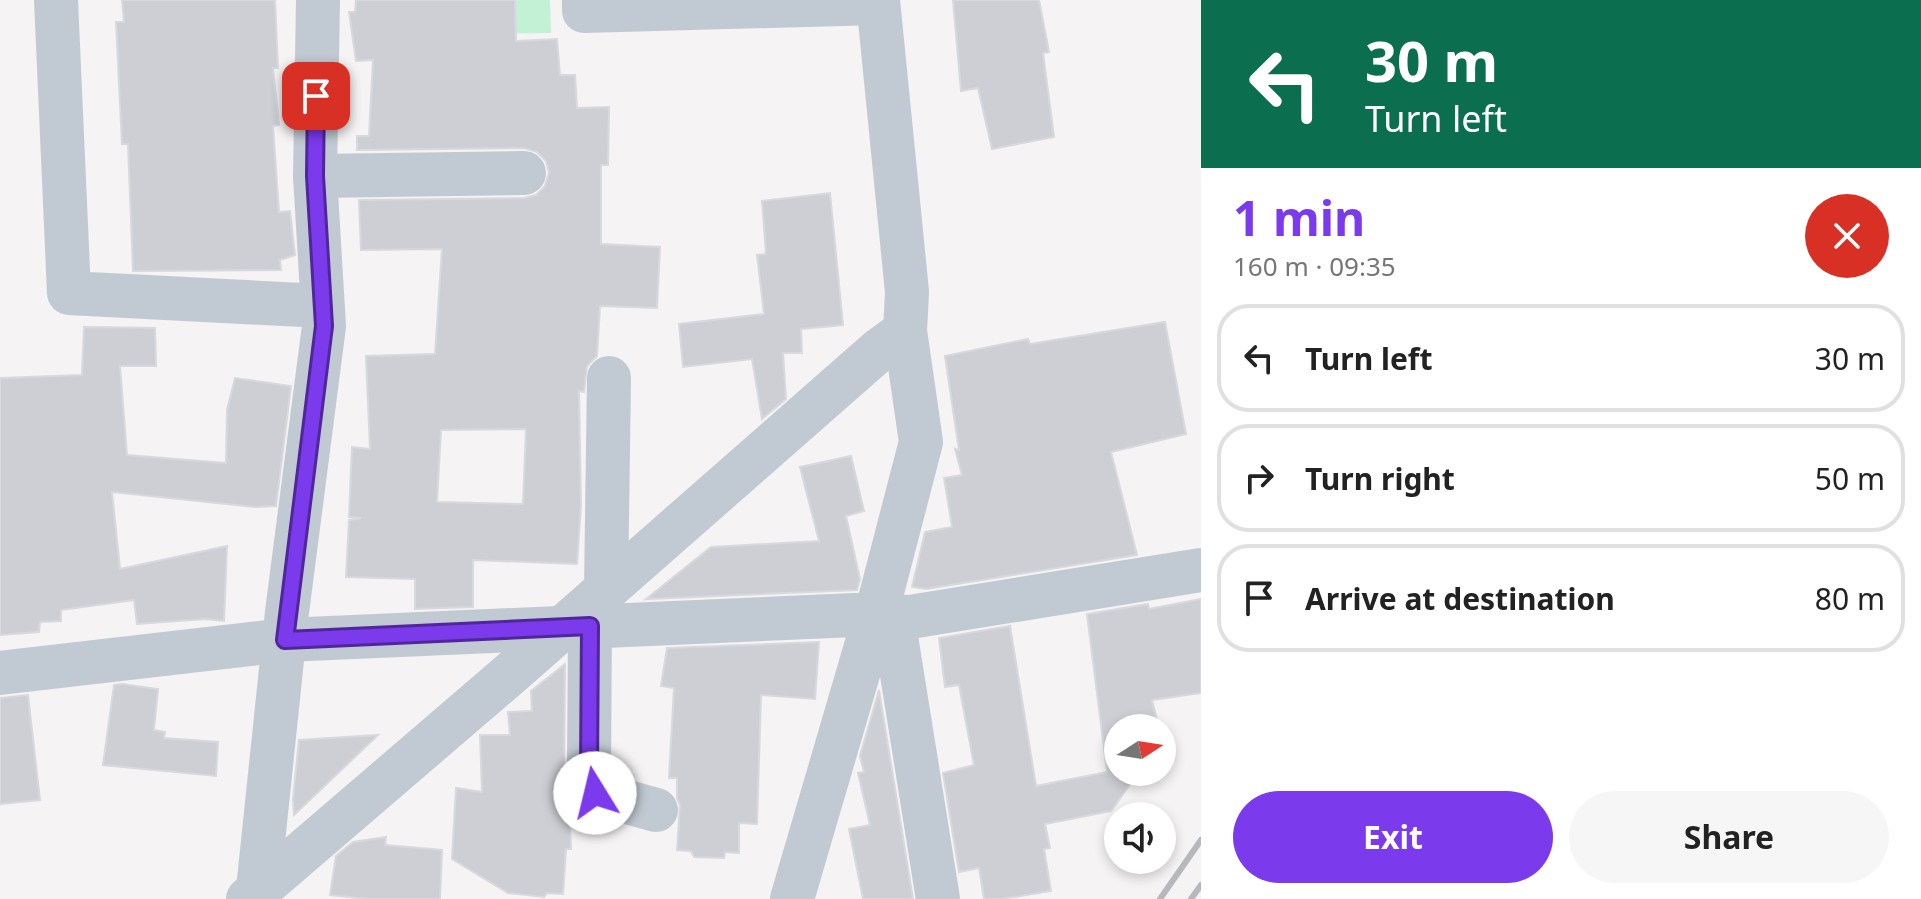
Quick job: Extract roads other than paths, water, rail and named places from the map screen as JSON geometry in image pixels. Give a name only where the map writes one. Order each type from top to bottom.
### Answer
[{"type":"street","points":[[56,0],[69,293],[322,306]]},
{"type":"street","points":[[254,896],[324,326],[315,176],[318,0]]},
{"type":"street","points":[[584,0],[584,11],[878,1],[907,292],[905,331],[921,442],[883,618],[792,899]]},
{"type":"street","points":[[315,176],[524,173]]},
{"type":"street","points":[[254,896],[585,614],[879,350],[905,331]]},
{"type":"street","points":[[609,378],[585,614],[589,771],[595,793],[656,810]]},
{"type":"street","points":[[0,673],[285,640],[585,614],[855,615],[883,618],[1201,570]]},
{"type":"street","points":[[883,618],[938,899]]},
{"type":"railway","points":[[1160,899],[1201,840]]},
{"type":"railway","points":[[1191,899],[1201,885]]}]
